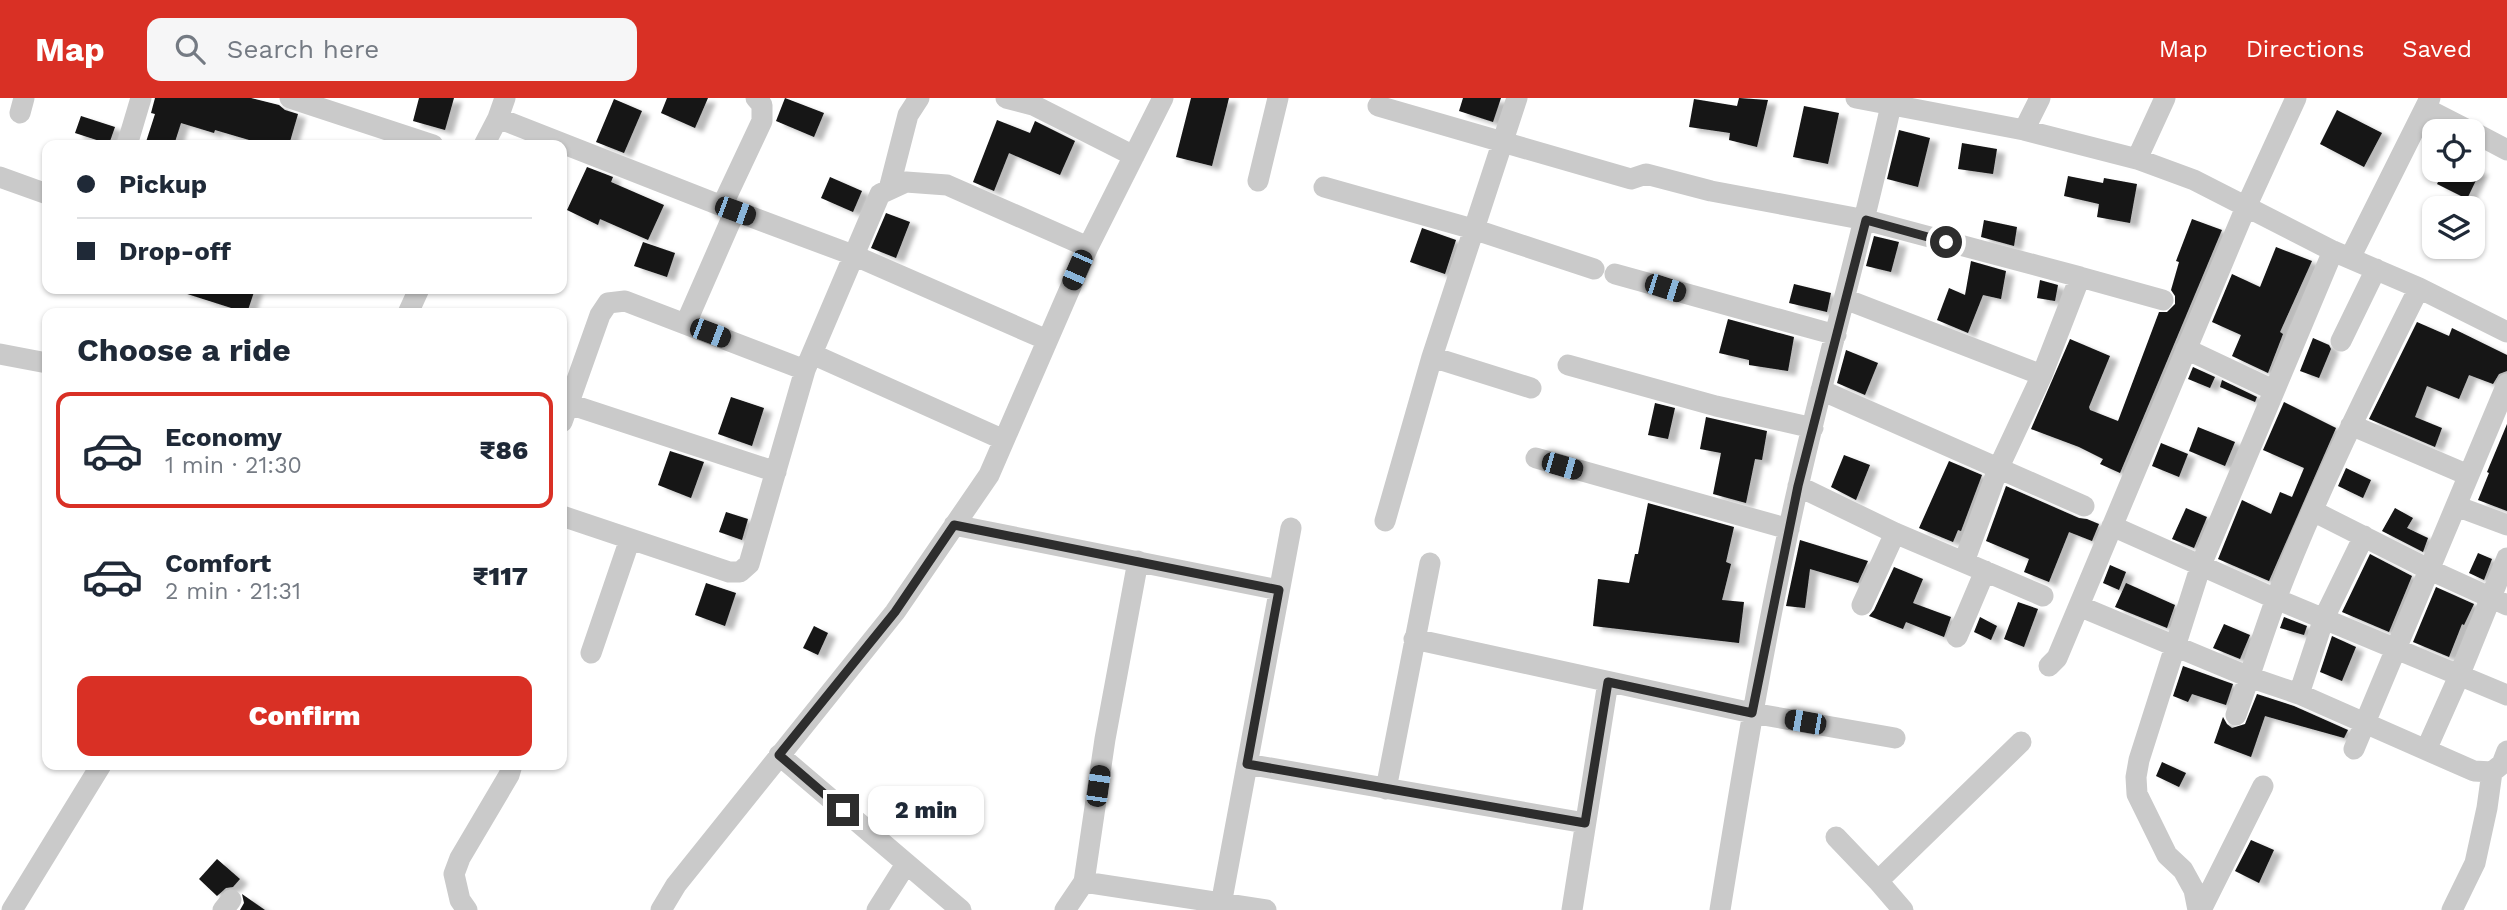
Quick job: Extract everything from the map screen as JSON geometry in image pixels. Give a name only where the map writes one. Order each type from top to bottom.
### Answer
[{"type":"street","points":[[128,140],[141,98]]},
{"type":"street","points":[[290,98],[418,140]]},
{"type":"street","points":[[686,323],[762,121],[762,105],[756,98]]},
{"type":"street","points":[[890,189],[908,115],[919,98]]},
{"type":"street","points":[[1006,98],[1035,102],[1134,156]]},
{"type":"street","points":[[661,910],[676,885],[895,612],[989,475],[1088,247],[1163,98]]},
{"type":"street","points":[[1258,181],[1278,98]]},
{"type":"street","points":[[1384,521],[1432,357],[1517,98]]},
{"type":"street","points":[[1856,98],[1891,105],[1936,105],[2137,159],[2193,180],[2507,332]]},
{"type":"street","points":[[2024,130],[2040,98]]},
{"type":"street","points":[[2137,159],[2165,98]]},
{"type":"street","points":[[2049,666],[2057,658],[2246,207],[2296,98]]},
{"type":"street","points":[[2199,910],[2194,890],[2183,870],[2167,855],[2137,794],[2139,760],[2174,646],[2201,565],[2273,390],[2342,254],[2428,103],[2452,119]]},
{"type":"street","points":[[1720,910],[1752,713],[1798,486],[1866,220],[1891,105]]},
{"type":"street","points":[[1378,106],[1413,107],[1501,143],[1631,179],[1646,174],[1711,191],[1866,220],[2162,300]]},
{"type":"street","points":[[486,140],[501,108],[728,209],[853,255],[1047,340]]},
{"type":"street","points":[[2485,139],[2507,150]]},
{"type":"street","points":[[0,177],[42,192]]},
{"type":"street","points":[[567,518],[729,572],[740,572],[749,564],[808,362],[880,194],[906,183],[947,185],[1088,247]]},
{"type":"street","points":[[1324,187],[1473,229],[1594,269]]},
{"type":"street","points":[[2341,341],[2376,269]]},
{"type":"street","points":[[1615,274],[1836,335]]},
{"type":"street","points":[[1964,562],[1998,469],[2042,374],[2080,277]]},
{"type":"street","points":[[2236,715],[2276,599],[2313,511],[2351,425],[2419,288]]},
{"type":"street","points":[[1845,299],[2042,374]]},
{"type":"street","points":[[567,407],[600,315],[608,303],[625,300],[686,323],[808,362],[1004,440]]},
{"type":"street","points":[[2186,349],[2273,390]]},
{"type":"street","points":[[0,354],[42,362]]},
{"type":"street","points":[[1432,357],[1531,388]]},
{"type":"street","points":[[1568,365],[1716,406],[1812,428]]},
{"type":"street","points":[[2354,749],[2507,384]]},
{"type":"street","points":[[1821,390],[2084,506]]},
{"type":"street","points":[[567,414],[776,472]]},
{"type":"street","points":[[2351,425],[2468,475]]},
{"type":"street","points":[[1536,458],[1789,529]]},
{"type":"street","points":[[1798,486],[1895,533],[2042,596]]},
{"type":"street","points":[[2456,506],[2507,525]]},
{"type":"street","points":[[2313,511],[2430,570],[2499,601]]},
{"type":"street","points":[[954,525],[1279,590]]},
{"type":"street","points":[[2112,526],[2276,599],[2507,695]]},
{"type":"street","points":[[1221,906],[1291,528]]},
{"type":"street","points":[[1862,605],[1895,533]]},
{"type":"street","points":[[2298,694],[2324,618],[2364,536]]},
{"type":"street","points":[[591,653],[630,539]]},
{"type":"street","points":[[2426,750],[2459,676],[2499,601],[2507,558]]},
{"type":"street","points":[[1065,910],[1084,882],[1105,738],[1138,561]]},
{"type":"street","points":[[1386,789],[1430,563]]},
{"type":"street","points":[[1957,637],[1985,571]]},
{"type":"street","points":[[2079,606],[2249,677],[2298,694],[2474,771],[2502,763]]},
{"type":"street","points":[[1414,639],[1752,713],[1895,738]]},
{"type":"street","points":[[1572,910],[1608,682]]},
{"type":"street","points":[[1878,881],[2021,742]]},
{"type":"street","points":[[779,755],[961,910]]},
{"type":"street","points":[[2452,910],[2475,863],[2502,763]]},
{"type":"street","points":[[1247,764],[1585,823]]},
{"type":"street","points":[[12,910],[99,770]]},
{"type":"street","points":[[467,910],[460,900],[454,874],[460,858],[510,770]]},
{"type":"street","points":[[2199,910],[2263,786]]},
{"type":"street","points":[[1836,837],[1903,910]]},
{"type":"street","points":[[877,910],[906,864]]},
{"type":"street","points":[[1084,882],[1221,906],[1266,910]]},
{"type":"building","points":[[155,98],[251,98],[279,105],[298,114],[290,140],[249,140],[181,123],[176,140],[147,140],[155,114],[151,113]]},
{"type":"building","points":[[419,98],[454,98],[445,130],[413,121]]},
{"type":"building","points":[[667,98],[708,98],[695,128],[661,113]]},
{"type":"building","points":[[785,98],[824,113],[814,137],[776,121]]},
{"type":"building","points":[[1191,98],[1229,98],[1212,166],[1176,157]]},
{"type":"building","points":[[1463,98],[1501,98],[1493,122],[1459,111]]},
{"type":"building","points":[[1739,98],[1768,100],[1757,147],[1729,140],[1730,133],[1689,127],[1694,99],[1737,106]]},
{"type":"building","points":[[614,99],[642,111],[624,153],[596,142]]},
{"type":"building","points":[[1804,106],[1839,113],[1828,164],[1793,157]]},
{"type":"building","points":[[2337,110],[2382,133],[2364,167],[2320,144]]},
{"type":"building","points":[[81,116],[115,127],[110,140],[97,140],[75,133]]},
{"type":"building","points":[[997,120],[1030,133],[1035,121],[1075,141],[1060,175],[1009,153],[994,191],[973,182]]},
{"type":"building","points":[[1899,130],[1930,138],[1918,187],[1887,179]]},
{"type":"building","points":[[1962,143],[1997,149],[1993,174],[1958,169]]},
{"type":"building","points":[[587,167],[613,177],[611,182],[664,205],[648,240],[600,219],[598,225],[567,210]]},
{"type":"building","points":[[2068,176],[2103,183],[2104,178],[2137,184],[2130,223],[2097,217],[2099,204],[2064,196]]},
{"type":"building","points":[[830,177],[862,191],[853,212],[821,198]]},
{"type":"building","points":[[2475,182],[2468,196],[2461,196],[2437,184]]},
{"type":"building","points":[[886,213],[910,222],[896,258],[871,248]]},
{"type":"building","points":[[2192,219],[2222,230],[2120,473],[2100,464],[2103,459],[2079,447],[2031,429],[2070,339],[2110,356],[2089,407],[2090,410],[2118,421],[2159,312],[2167,312],[2175,304],[2175,296],[2171,290],[2179,262],[2176,261]]},
{"type":"building","points":[[1984,220],[2017,227],[2014,246],[1981,237]]},
{"type":"building","points":[[1422,228],[1456,240],[1445,274],[1410,262]]},
{"type":"building","points":[[1874,236],[1899,242],[1891,272],[1866,266]]},
{"type":"building","points":[[643,242],[675,253],[667,277],[634,266]]},
{"type":"building","points":[[2276,247],[2312,261],[2280,332],[2283,334],[2268,373],[2232,356],[2241,335],[2212,322],[2232,274],[2260,287]]},
{"type":"building","points":[[1971,261],[2006,271],[2001,299],[1983,295],[1968,333],[1937,320],[1949,288],[1965,295]]},
{"type":"building","points":[[2040,280],[2058,285],[2055,301],[2037,298]]},
{"type":"building","points":[[1794,284],[1831,293],[1827,312],[1789,303]]},
{"type":"building","points":[[187,294],[253,294],[249,308],[231,308]]},
{"type":"building","points":[[1728,319],[1794,337],[1788,371],[1749,365],[1749,360],[1719,353]]},
{"type":"building","points":[[2417,322],[2449,336],[2452,328],[2507,355],[2507,371],[2499,374],[2493,384],[2469,375],[2459,399],[2427,386],[2415,417],[2442,428],[2435,447],[2369,419]]},
{"type":"building","points":[[2313,338],[2329,345],[2331,349],[2319,378],[2300,371]]},
{"type":"building","points":[[1846,350],[1878,363],[1865,395],[1837,383]]},
{"type":"building","points":[[2193,367],[2215,377],[2210,388],[2188,379]]},
{"type":"building","points":[[2222,380],[2257,397],[2255,402],[2220,387]]},
{"type":"building","points":[[731,397],[764,408],[752,446],[718,434]]},
{"type":"building","points":[[2284,402],[2336,428],[2269,581],[2218,559],[2242,500],[2271,514],[2280,492],[2292,497],[2304,468],[2263,450]]},
{"type":"building","points":[[1655,403],[1675,408],[1668,439],[1648,435]]},
{"type":"building","points":[[1706,417],[1767,431],[1762,460],[1755,459],[1746,503],[1713,494],[1721,453],[1700,449]]},
{"type":"building","points":[[2507,424],[2507,511],[2478,500]]},
{"type":"building","points":[[2198,427],[2235,442],[2225,466],[2189,451]]},
{"type":"building","points":[[2161,443],[2188,454],[2179,477],[2152,466]]},
{"type":"building","points":[[670,451],[704,462],[691,498],[658,485]]},
{"type":"building","points":[[1844,455],[1870,465],[1856,500],[1831,487]]},
{"type":"building","points":[[1949,461],[1982,475],[1961,531],[1958,530],[1953,542],[1919,528]]},
{"type":"building","points":[[2346,468],[2371,480],[2363,498],[2338,486]]},
{"type":"building","points":[[2006,486],[2099,524],[2092,541],[2069,532],[2049,582],[2024,572],[2029,559],[1986,541]]},
{"type":"building","points":[[1648,503],[1734,527],[1726,562],[1731,564],[1722,600],[1744,602],[1739,643],[1593,626],[1598,579],[1629,583]]},
{"type":"building","points":[[2186,508],[2207,517],[2194,548],[2172,539]]},
{"type":"building","points":[[2395,508],[2413,518],[2407,528],[2428,538],[2423,552],[2382,531]]},
{"type":"building","points":[[726,512],[748,519],[742,540],[719,532]]},
{"type":"building","points":[[1800,540],[1868,561],[1858,583],[1810,569],[1805,608],[1786,606]]},
{"type":"building","points":[[2478,553],[2492,559],[2484,580],[2469,573]]},
{"type":"building","points":[[2370,554],[2412,576],[2389,632],[2342,612]]},
{"type":"building","points":[[2110,565],[2126,572],[2119,590],[2103,583]]},
{"type":"building","points":[[1894,567],[1923,579],[1913,603],[1951,617],[1944,637],[1906,622],[1903,629],[1869,616]]},
{"type":"building","points":[[706,583],[736,593],[725,626],[695,615]]},
{"type":"building","points":[[2126,583],[2175,605],[2167,628],[2115,607]]},
{"type":"building","points":[[2436,587],[2474,604],[2464,625],[2462,624],[2449,657],[2413,642]]},
{"type":"building","points":[[2018,602],[2038,609],[2024,647],[2004,639]]},
{"type":"building","points":[[1980,617],[1997,626],[1991,640],[1974,632]]},
{"type":"building","points":[[2284,617],[2307,626],[2304,635],[2280,628]]},
{"type":"building","points":[[2224,624],[2250,635],[2240,659],[2213,648]]},
{"type":"building","points":[[814,626],[828,633],[818,655],[803,648]]},
{"type":"building","points":[[2332,636],[2356,647],[2342,681],[2320,672]]},
{"type":"building","points":[[2183,666],[2233,684],[2226,705],[2192,694],[2188,702],[2173,696]]},
{"type":"building","points":[[2257,694],[2294,706],[2348,730],[2344,738],[2265,716],[2251,757],[2214,743],[2223,717],[2232,728],[2245,724]]},
{"type":"building","points":[[2162,762],[2186,773],[2179,787],[2156,776]]},
{"type":"building","points":[[2251,840],[2274,850],[2259,883],[2235,871]]},
{"type":"building","points":[[217,859],[240,879],[233,887],[226,888],[217,896],[199,879]]},
{"type":"building","points":[[242,894],[265,910],[240,910],[244,903]]},
{"type":"route","points":[[843,810],[779,755],[895,612],[954,525],[1279,590],[1247,764],[1585,823],[1608,682],[1752,713],[1798,486],[1866,220],[1946,242]]}]
